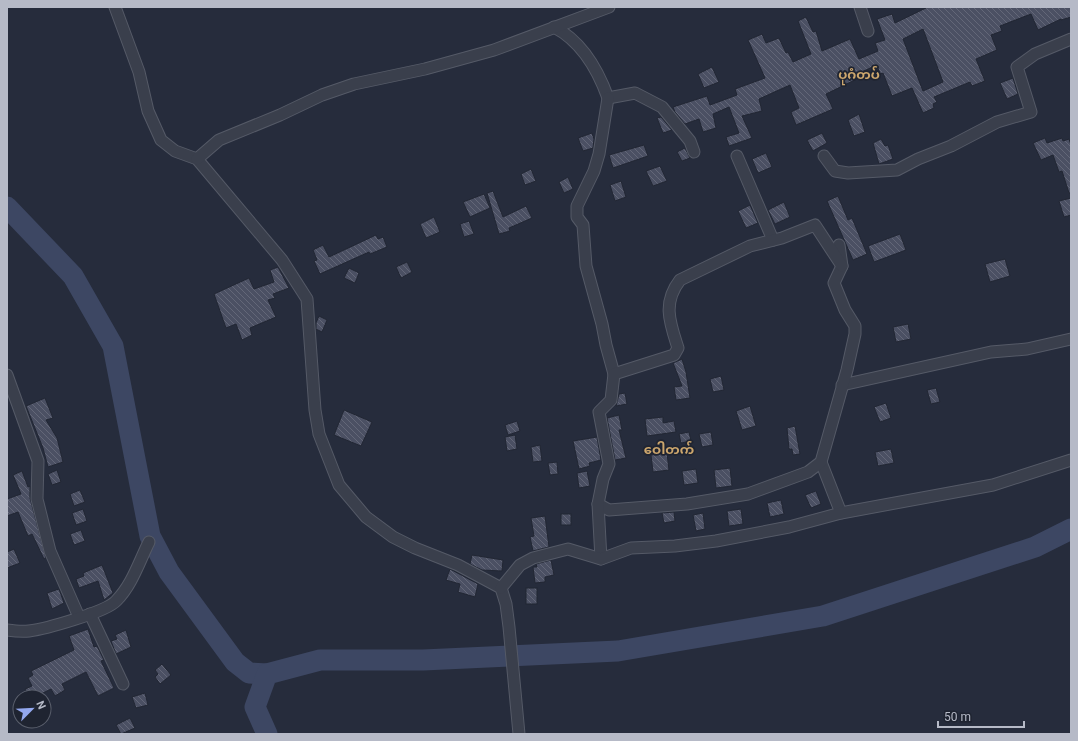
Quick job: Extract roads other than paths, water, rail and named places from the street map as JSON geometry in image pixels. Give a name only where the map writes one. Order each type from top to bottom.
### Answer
[{"type":"street","points":[[115,7],[139,72],[148,111],[161,140],[174,151],[197,159],[282,260],[308,299],[314,398],[319,434],[339,485],[366,517],[393,537],[415,548],[458,564],[501,588],[506,604],[509,627],[519,734]]},
{"type":"street","points":[[197,159],[219,140],[280,115],[322,95],[354,84],[425,69],[494,50],[609,7]]},
{"type":"street","points":[[860,7],[868,32]]},
{"type":"street","points":[[554,27],[570,37],[581,47],[608,98],[599,154],[594,171],[577,206],[577,217],[583,225],[586,266],[614,374],[611,400],[599,412],[609,464],[603,480],[598,504],[601,559]]},
{"type":"street","points":[[824,156],[835,171],[848,173],[897,170],[918,159],[951,146],[997,122],[1031,112],[1017,67],[1035,54],[1071,39]]},
{"type":"street","points":[[608,98],[635,93],[662,107],[690,141],[694,152]]},
{"type":"street","points":[[737,156],[773,240]]},
{"type":"street","points":[[614,374],[674,355],[678,348],[669,321],[670,301],[673,289],[680,280],[750,246],[773,240],[815,225],[842,266]]},
{"type":"street","points":[[598,504],[609,510],[688,504],[741,495],[808,472],[820,462],[851,352],[855,326],[845,310],[834,283],[842,266],[839,245]]},
{"type":"street","points":[[842,385],[991,352],[1027,349],[1071,339]]},
{"type":"street","points":[[7,375],[38,461],[37,499],[50,551],[79,617]]},
{"type":"street","points":[[501,588],[520,565],[533,558],[568,549],[601,559],[631,548],[716,542],[789,527],[841,513],[993,485],[1071,460]]},
{"type":"street","points":[[820,462],[841,513]]},
{"type":"street","points":[[7,630],[27,631],[39,629],[106,609],[117,600],[135,574],[149,542]]},
{"type":"street","points":[[90,614],[122,684]]},
{"type":"waterway","points":[[7,207],[73,276],[113,346],[150,536],[169,572],[235,662],[249,673],[267,674]]},
{"type":"waterway","points":[[267,734],[255,707],[267,674],[320,660],[423,660],[618,651],[823,616],[1035,547],[1071,529]]},
{"type":"district","name":"ပုဂံတပ်","points":[[859,74]]},
{"type":"district","name":"ဝေါတက်","points":[[669,449]]}]
